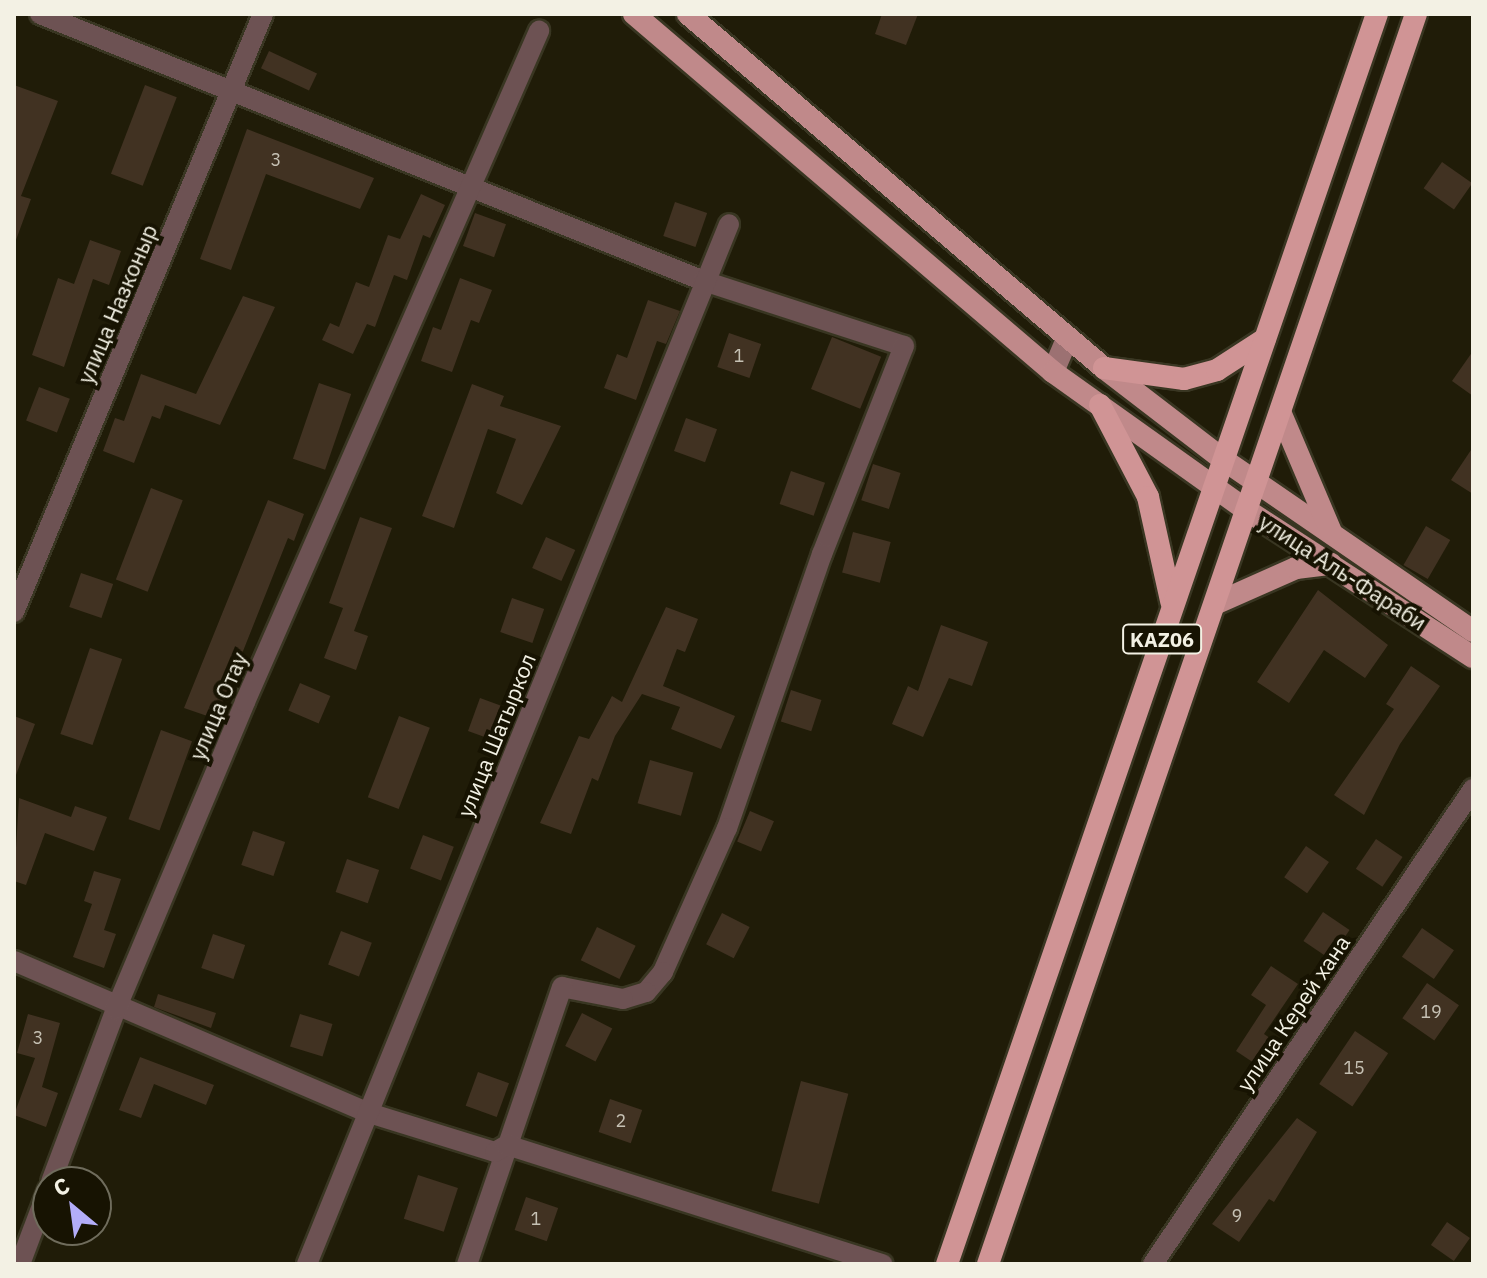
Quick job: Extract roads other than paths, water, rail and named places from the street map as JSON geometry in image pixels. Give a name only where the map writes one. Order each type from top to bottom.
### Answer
[{"type":"highway","name":"KАZ06","points":[[947,1264],[1377,14]]},
{"type":"highway","name":"KАZ06","points":[[988,1264],[1217,603],[1416,14]]},
{"type":"highway","points":[[1104,368],[1184,379],[1217,370],[1265,339]]},
{"type":"highway","points":[[1100,405],[1148,497],[1165,555],[1172,611]]},
{"type":"main road","name":"улица Аль-Фараби","points":[[634,14],[1053,372],[1248,511],[1473,657]]},
{"type":"main road","name":"улица Аль-Фараби","points":[[688,14],[1067,339],[1224,460],[1473,631]]},
{"type":"main road","points":[[1053,372],[1067,339]]},
{"type":"main road","points":[[1281,414],[1334,537]]},
{"type":"main road","points":[[1217,603],[1296,568],[1331,564]]},
{"type":"street","points":[[40,14],[232,94],[704,281],[904,346],[822,554],[727,828],[663,972],[646,992],[623,999],[562,987],[467,1264]]},
{"type":"street","name":"улица Назконыр","points":[[14,612],[263,14]]},
{"type":"street","name":"улица Отау","points":[[57,1166],[116,1009],[444,256],[467,188],[539,31]]},
{"type":"street","name":"улица Шатыркол","points":[[307,1264],[729,224]]},
{"type":"street","name":"улица Керей хана","points":[[1153,1264],[1473,789]]},
{"type":"street","points":[[14,961],[116,1009],[369,1113],[495,1152],[507,1145],[883,1264]]},
{"type":"street","points":[[20,1264],[32,1232]]}]
